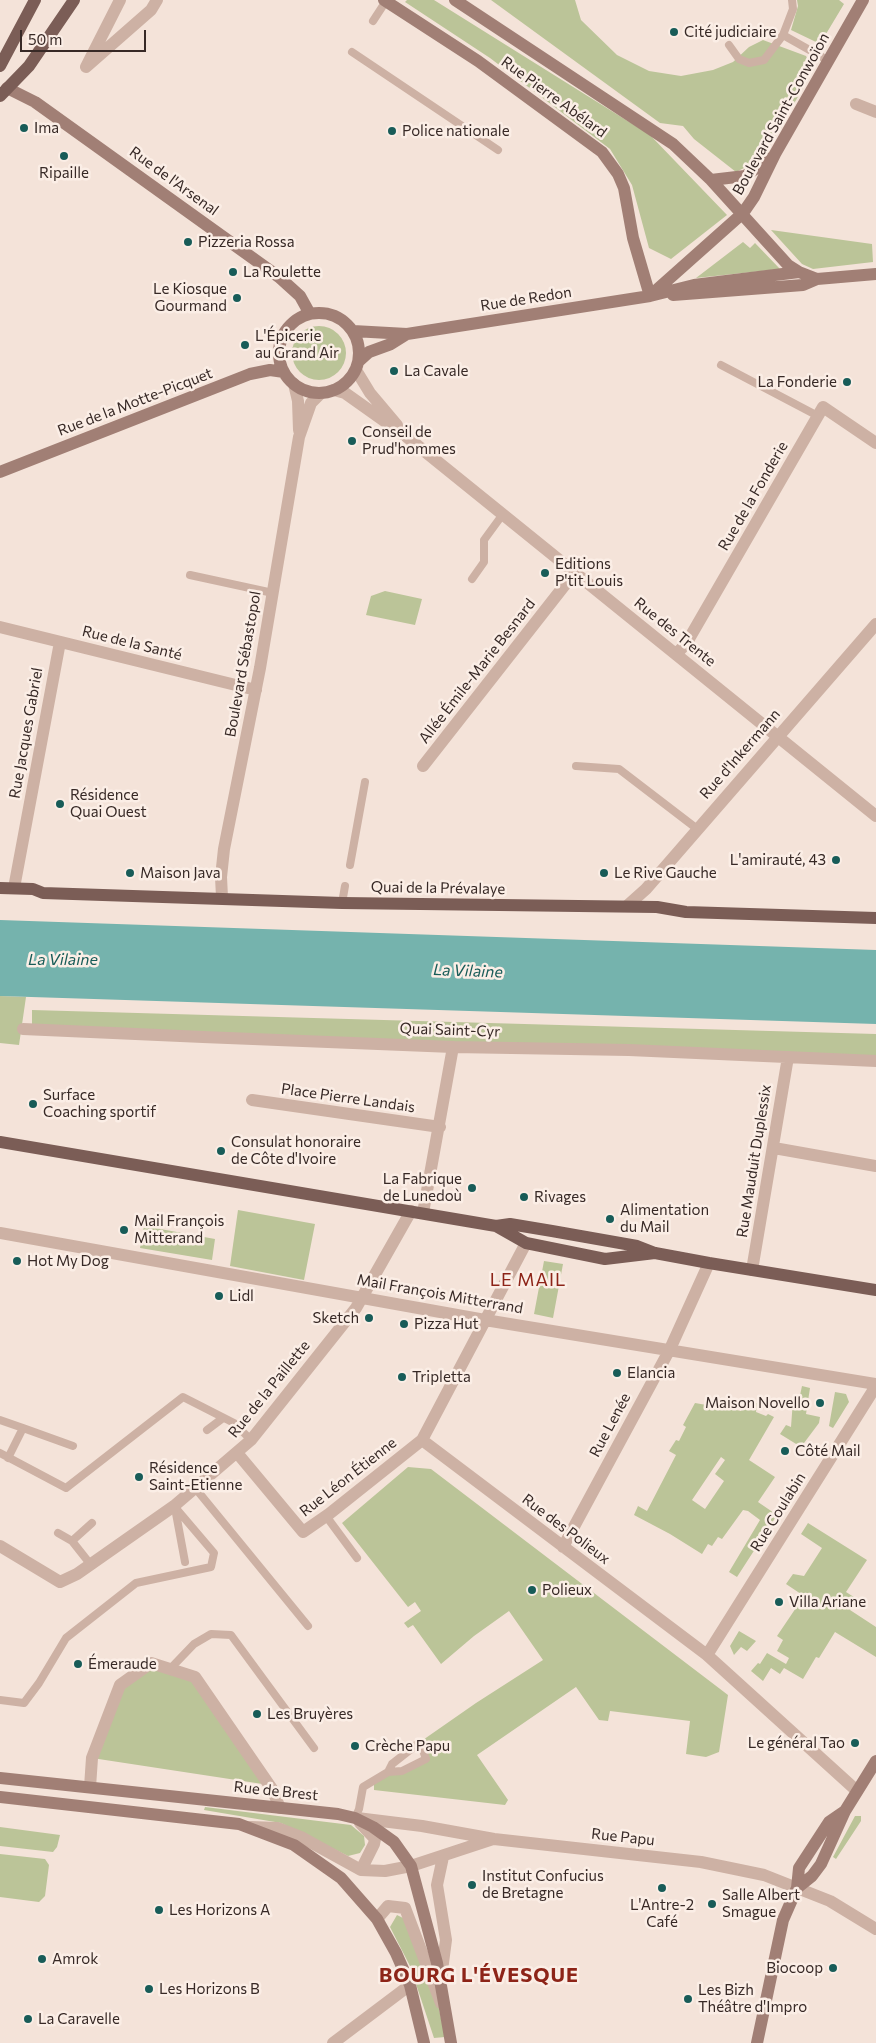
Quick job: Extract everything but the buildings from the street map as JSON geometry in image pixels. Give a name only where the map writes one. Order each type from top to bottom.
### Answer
[{"type":"main road","points":[[0,66],[35,0]]},
{"type":"main road","points":[[2,90],[29,66],[74,0]]},
{"type":"main road","name":"Quai de la Prévalaye","points":[[0,888],[33,889],[43,893],[222,897],[342,903],[535,906],[568,904],[657,907],[686,912],[876,918]]},
{"type":"main road","points":[[0,1142],[496,1226],[510,1224],[552,1231],[637,1246],[655,1253],[709,1263],[876,1290]]},
{"type":"main road","points":[[496,1226],[526,1243],[605,1259],[655,1253]]},
{"type":"street","points":[[120,0],[86,67],[150,10],[157,0]]},
{"type":"street","name":"Rue Pierre Abélard","points":[[386,0],[478,61],[602,152],[618,174],[624,188],[633,238],[650,296]]},
{"type":"street","name":"Rue Pierre Abélard","points":[[454,0],[672,144],[711,180],[788,265],[799,272]]},
{"type":"street","name":"Boulevard Saint-Conwoïon","points":[[650,296],[742,214],[754,197],[775,154],[863,0]]},
{"type":"street","name":"Rue de l'Arsenal","points":[[2,90],[35,102],[279,277],[300,296],[310,314]]},
{"type":"street","points":[[856,104],[876,112]]},
{"type":"street","points":[[711,180],[745,176],[775,154]]},
{"type":"street","points":[[650,296],[694,285],[799,272],[817,278]]},
{"type":"street","points":[[650,296],[749,291],[802,285],[817,278],[876,274]]},
{"type":"street","name":"Rue de Redon","points":[[353,332],[407,334],[650,296]]},
{"type":"street","points":[[310,314],[328,314],[338,317],[353,332],[359,350],[357,365],[350,378],[334,390],[321,393],[302,389],[294,384],[284,372],[279,352],[285,332],[292,324],[310,314]]},
{"type":"street","name":"Rue de Redon","points":[[357,365],[370,352],[391,344],[407,334]]},
{"type":"street","name":"Rue des Trente","points":[[357,365],[370,393],[407,436]]},
{"type":"street","name":"Rue de la Motte-Picquet","points":[[0,472],[250,374],[270,370],[284,372]]},
{"type":"street","name":"Boulevard Sébastopol","points":[[222,897],[221,877],[224,849],[256,690],[299,437],[298,401],[294,384]]},
{"type":"street","name":"Rue des Trente","points":[[334,390],[345,393],[407,436],[876,816]]},
{"type":"street","name":"Boulevard Sébastopol","points":[[299,437],[312,403],[321,393]]},
{"type":"street","points":[[818,416],[823,407],[876,443]]},
{"type":"street","name":"Rue de la Fonderie","points":[[676,654],[686,644],[818,416]]},
{"type":"street","name":"Allée Émile-Marie Besnard","points":[[423,766],[574,572]]},
{"type":"street","name":"Rue d'Inkermann","points":[[627,906],[646,889],[696,828],[876,624]]},
{"type":"street","name":"Rue de la Santé","points":[[0,627],[256,690]]},
{"type":"street","name":"Rue Jacques Gabriel","points":[[14,888],[60,642]]},
{"type":"street","name":"Quai Saint-Cyr","points":[[23,1029],[453,1047],[629,1050],[876,1061]]},
{"type":"street","name":"Rue de la Paillette","points":[[0,1546],[60,1582],[91,1565],[174,1506],[238,1454],[251,1440],[363,1297],[417,1212],[440,1127],[453,1047]]},
{"type":"street","name":"Rue Mauduit Duplessix","points":[[752,1270],[788,1057]]},
{"type":"street","name":"Place Pierre Landais","points":[[252,1100],[440,1127]]},
{"type":"street","points":[[774,1148],[876,1166]]},
{"type":"street","name":"Mail François Mitterrand","points":[[0,1233],[485,1320],[670,1349],[876,1385]]},
{"type":"street","points":[[422,1440],[526,1243]]},
{"type":"street","name":"Rue Lenée","points":[[563,1547],[670,1349],[709,1263]]},
{"type":"street","name":"Rue Coulabin","points":[[707,1655],[876,1385]]},
{"type":"street","name":"Rue Léon Étienne","points":[[238,1454],[303,1532],[422,1440]]},
{"type":"street","name":"Rue des Polieux","points":[[422,1440],[707,1655],[857,1791]]},
{"type":"street","points":[[90,1787],[92,1758],[120,1685],[151,1663],[195,1677],[272,1789],[280,1808]]},
{"type":"street","points":[[757,2042],[783,1920],[797,1888],[799,1868],[829,1822],[845,1811],[876,1761]]},
{"type":"street","name":"Rue de Brest","points":[[0,1778],[280,1808],[355,1818],[390,1838],[411,1866],[440,1980],[451,2043]]},
{"type":"street","points":[[0,1797],[114,1809],[248,1827],[278,1828],[322,1847],[362,1870],[385,1871],[411,1866],[494,1839]]},
{"type":"street","points":[[355,1818],[375,1839],[362,1870]]},
{"type":"street","name":"Rue Papu","points":[[355,1818],[422,1826],[494,1839],[701,1862],[764,1875],[830,1901],[876,1929]]},
{"type":"street","points":[[248,1827],[294,1845],[324,1865],[356,1893],[377,1919],[396,1953],[410,1985],[424,2043]]},
{"type":"street","name":"Rue de Brest","points":[[440,1980],[446,1940],[437,1886],[443,1857]]},
{"type":"street","name":"Rue de Brest","points":[[377,1919],[388,1906],[405,1908],[447,2020]]},
{"type":"street","points":[[333,2043],[410,1985]]},
{"type":"lane","points":[[373,21],[386,0]]},
{"type":"lane","points":[[729,45],[739,59],[749,64],[764,60],[783,35],[793,9],[792,0]]},
{"type":"lane","points":[[783,35],[829,61]]},
{"type":"lane","points":[[352,52],[498,150]]},
{"type":"lane","points":[[721,365],[818,416]]},
{"type":"lane","points":[[472,579],[484,562],[484,540],[503,514]]},
{"type":"lane","points":[[190,575],[273,593]]},
{"type":"lane","points":[[576,766],[619,768],[696,828]]},
{"type":"lane","points":[[350,865],[365,782]]},
{"type":"lane","points":[[342,903],[345,886]]},
{"type":"lane","points":[[0,1453],[66,1488],[182,1397],[234,1423],[251,1440]]},
{"type":"lane","points":[[207,1430],[223,1418]]},
{"type":"lane","points":[[0,1420],[74,1446]]},
{"type":"lane","points":[[8,1458],[23,1428]]},
{"type":"lane","points":[[196,1488],[308,1626]]},
{"type":"lane","points":[[174,1506],[185,1562]]},
{"type":"lane","points":[[0,1700],[24,1702],[39,1683],[66,1638],[136,1583],[211,1567],[214,1553],[174,1506]]},
{"type":"lane","points":[[326,1516],[357,1558]]},
{"type":"lane","points":[[72,1541],[92,1523]]},
{"type":"lane","points":[[58,1533],[72,1541],[91,1565]]},
{"type":"lane","points":[[170,1669],[194,1644],[212,1634],[231,1635],[314,1748]]},
{"type":"lane","points":[[355,1818],[359,1809],[363,1787],[388,1772],[402,1772],[426,1759],[420,1742],[392,1764],[388,1772]]},
{"type":"green space","points":[[407,0],[434,0],[650,135],[727,215],[671,259],[649,248],[632,185],[610,149],[490,58],[405,2]]},
{"type":"green space","points":[[491,0],[575,0],[581,20],[617,55],[649,71],[681,76],[713,70],[733,62],[749,47],[763,40],[806,56],[808,60],[803,62],[806,69],[803,88],[760,160],[736,172],[694,139],[683,126],[660,123]]},
{"type":"green space","points":[[797,0],[839,0],[844,4],[826,34],[819,37],[816,42],[791,30],[798,6]]},
{"type":"green space","points":[[771,230],[872,244],[873,262],[813,269],[802,264]]},
{"type":"green space","points":[[743,242],[750,248],[755,243],[780,269],[696,278]]},
{"type":"green space","points":[[319,326],[329,328],[338,334],[344,343],[346,353],[344,363],[338,372],[329,378],[319,380],[309,378],[300,372],[294,363],[292,353],[294,343],[300,334],[309,328]]},
{"type":"green space","points":[[385,591],[422,599],[415,625],[366,615],[371,596]]},
{"type":"green space","points":[[0,996],[26,997],[19,1045],[0,1043]]},
{"type":"green space","points":[[32,1010],[876,1034],[876,1064],[32,1027]]},
{"type":"green space","points":[[238,1210],[315,1224],[304,1280],[230,1266]]},
{"type":"green space","points":[[144,1226],[215,1239],[212,1260],[140,1248]]},
{"type":"green space","points":[[544,1261],[563,1264],[553,1318],[534,1314]]},
{"type":"green space","points":[[802,1386],[810,1388],[806,1414],[820,1417],[819,1423],[801,1447],[780,1434],[786,1425],[791,1427],[793,1400],[799,1400]]},
{"type":"green space","points":[[835,1392],[846,1394],[849,1402],[833,1428],[829,1426]]},
{"type":"green space","points":[[743,1401],[757,1403],[756,1412],[774,1417],[749,1460],[775,1477],[758,1502],[777,1515],[737,1577],[729,1572],[760,1520],[748,1511],[743,1510],[722,1539],[718,1537],[712,1546],[708,1544],[702,1554],[634,1515],[638,1506],[647,1511],[676,1455],[669,1451],[676,1440],[679,1441],[686,1427],[683,1425],[695,1403],[724,1408],[725,1404],[736,1406],[736,1410],[741,1411]],"holes":[[[721,1457],[725,1460],[715,1474],[724,1481],[705,1509],[692,1500]]]},
{"type":"green space","points":[[408,1467],[431,1469],[728,1695],[719,1752],[706,1757],[686,1754],[690,1721],[610,1711],[608,1721],[599,1720],[576,1687],[477,1755],[508,1800],[505,1805],[374,1790],[374,1781],[388,1772],[402,1771],[426,1759],[420,1742],[543,1660],[509,1611],[474,1636],[441,1664],[413,1625],[408,1628],[404,1623],[421,1611],[415,1602],[408,1607],[342,1523]]},
{"type":"green space","points":[[808,1523],[867,1560],[846,1592],[857,1599],[850,1610],[876,1627],[876,1657],[835,1632],[819,1658],[816,1657],[803,1679],[784,1668],[780,1674],[771,1668],[763,1681],[751,1671],[758,1663],[760,1664],[767,1653],[786,1664],[789,1658],[777,1651],[783,1640],[777,1636],[804,1596],[786,1584],[793,1574],[804,1576],[822,1548],[801,1534]]},
{"type":"green space","points":[[739,1631],[756,1641],[747,1651],[741,1647],[734,1655],[730,1646]]},
{"type":"green space","points":[[151,1663],[195,1677],[269,1785],[92,1758],[120,1685]]},
{"type":"green space","points":[[205,1807],[351,1825],[364,1836],[365,1845],[360,1853],[348,1856],[281,1823],[204,1810]]},
{"type":"green space","points":[[855,1816],[861,1816],[861,1821],[836,1859],[833,1857]]},
{"type":"green space","points":[[0,1827],[60,1835],[57,1847],[53,1852],[0,1846]]},
{"type":"green space","points":[[0,1854],[45,1859],[49,1865],[45,1896],[39,1902],[0,1897]]},
{"type":"green space","points":[[397,1915],[405,1919],[436,1995],[445,2037],[434,2038],[410,1966],[390,1927]]},
{"type":"water","name":"La Vilaine","points":[[0,920],[876,950],[876,1024],[0,996]]},
{"type":"place","name":"Cité judiciaire","points":[[674,32]]},
{"type":"place","name":"Ima","points":[[24,128]]},
{"type":"place","name":"Police nationale","points":[[392,131]]},
{"type":"place","name":"Ripaille","points":[[64,156]]},
{"type":"place","name":"Pizzeria Rossa","points":[[188,242]]},
{"type":"place","name":"La Roulette","points":[[233,272]]},
{"type":"place","name":"Le Kiosque Gourmand","points":[[237,298]]},
{"type":"place","name":"L'Épicerie au Grand Air","points":[[245,345]]},
{"type":"place","name":"La Cavale","points":[[394,371]]},
{"type":"place","name":"La Fonderie","points":[[847,382]]},
{"type":"place","name":"Conseil de Prud'hommes","points":[[352,441]]},
{"type":"place","name":"Editions P'tit Louis","points":[[545,573]]},
{"type":"place","name":"Résidence Quai Ouest","points":[[60,804]]},
{"type":"place","name":"L'amirauté, 43","points":[[836,860]]},
{"type":"place","name":"Maison Java","points":[[130,873]]},
{"type":"place","name":"Le Rive Gauche","points":[[604,873]]},
{"type":"place","name":"Surface Coaching sportif","points":[[33,1104]]},
{"type":"place","name":"Consulat honoraire de Côte d'Ivoire","points":[[221,1151]]},
{"type":"place","name":"La Fabrique de Lunedoù","points":[[472,1188]]},
{"type":"place","name":"Rivages","points":[[524,1197]]},
{"type":"place","name":"Alimentation du Mail","points":[[610,1219]]},
{"type":"place","name":"Mail François Mitterand","points":[[124,1230]]},
{"type":"place","name":"Hot My Dog","points":[[17,1261]]},
{"type":"place","name":"Lidl","points":[[219,1296]]},
{"type":"place","name":"Sketch","points":[[369,1318]]},
{"type":"place","name":"Pizza Hut","points":[[404,1324]]},
{"type":"place","name":"Elancia","points":[[617,1373]]},
{"type":"place","name":"Tripletta","points":[[402,1377]]},
{"type":"place","name":"Maison Novello","points":[[820,1403]]},
{"type":"place","name":"Côté Mail","points":[[785,1451]]},
{"type":"place","name":"Résidence Saint-Etienne","points":[[139,1477]]},
{"type":"place","name":"Polieux","points":[[532,1590]]},
{"type":"place","name":"Villa Ariane","points":[[779,1602]]},
{"type":"place","name":"Émeraude","points":[[78,1664]]},
{"type":"place","name":"Les Bruyères","points":[[257,1714]]},
{"type":"place","name":"Le général Tao","points":[[855,1743]]},
{"type":"place","name":"Crèche Papu","points":[[355,1746]]},
{"type":"place","name":"Institut Confucius de Bretagne","points":[[472,1885]]},
{"type":"place","name":"L'Antre-2 Café","points":[[662,1888]]},
{"type":"place","name":"Salle Albert Smague","points":[[712,1904]]},
{"type":"place","name":"Les Horizons A","points":[[159,1910]]},
{"type":"place","name":"Amrok","points":[[42,1959]]},
{"type":"place","name":"Biocoop","points":[[833,1968]]},
{"type":"place","name":"Les Horizons B","points":[[149,1989]]},
{"type":"place","name":"Les Bizh Théâtre d'Impro","points":[[688,1999]]},
{"type":"place","name":"La Caravelle","points":[[28,2019]]},
{"type":"district","name":"LE MAIL","points":[[528,1280]]},
{"type":"district","name":"BOURG L'ÉVESQUE","points":[[479,1975]]}]
